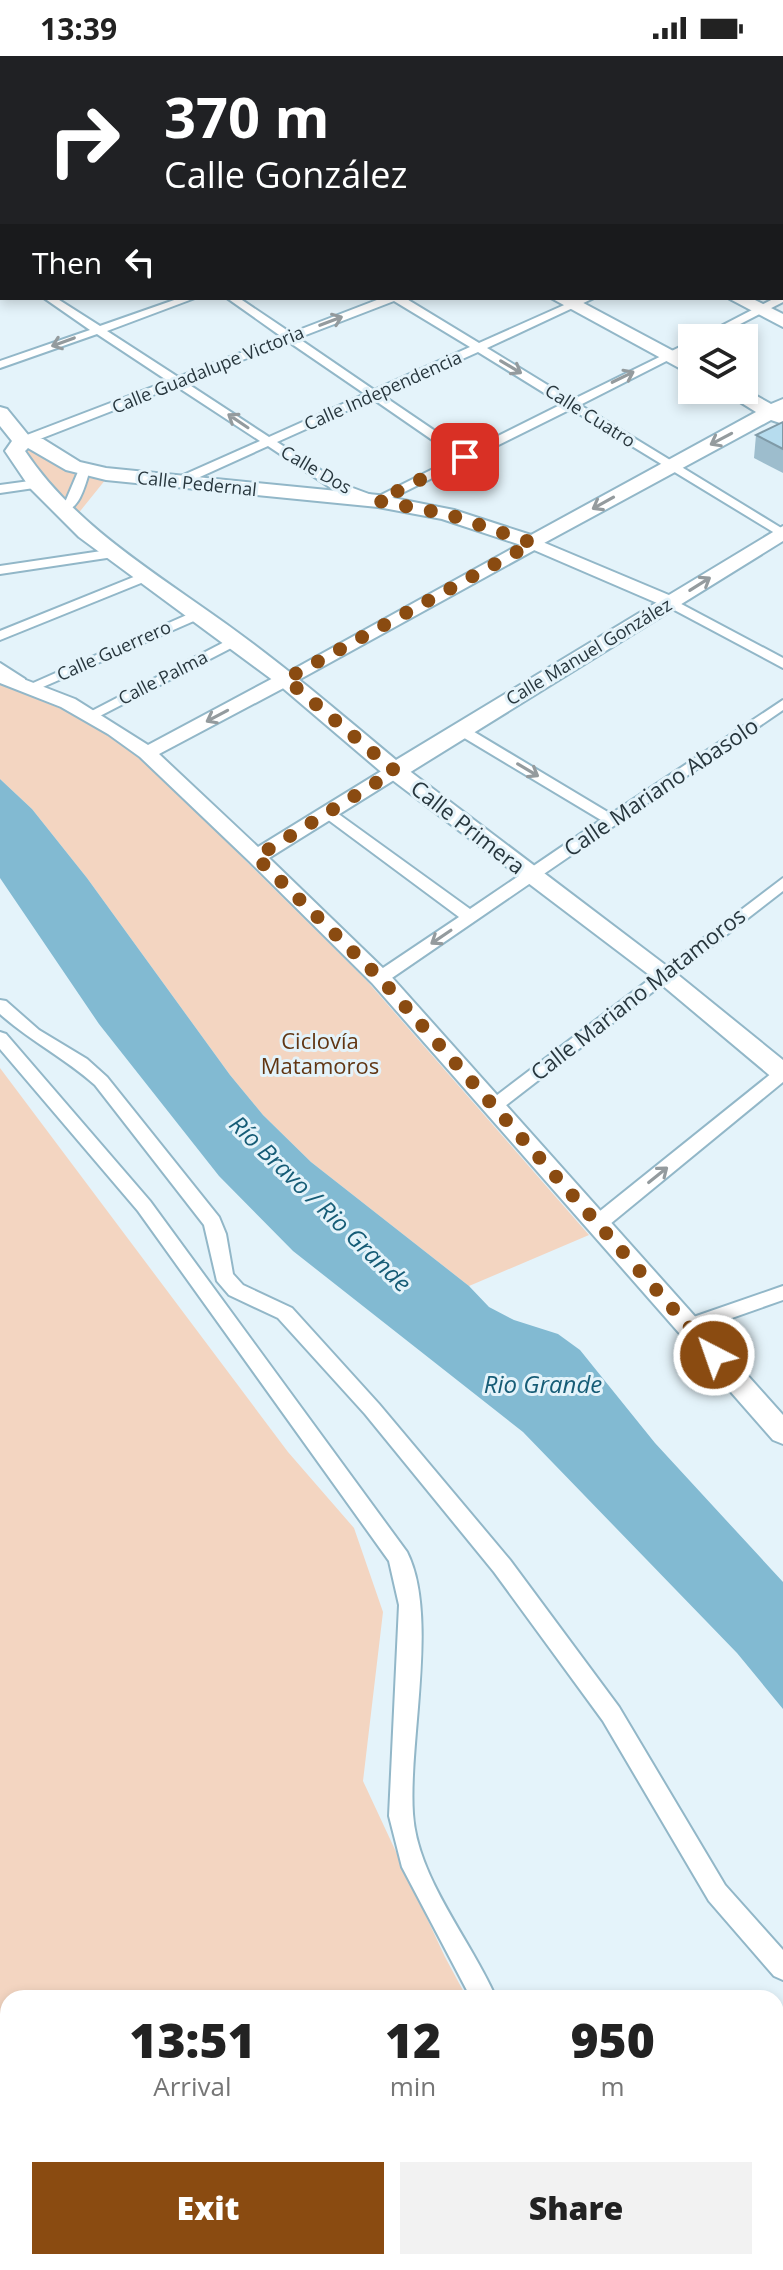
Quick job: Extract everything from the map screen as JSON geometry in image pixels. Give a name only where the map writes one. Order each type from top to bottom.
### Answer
[{"type":"main road","points":[[574,300],[678,362]]},
{"type":"main road","points":[[741,300],[783,321]]},
{"type":"main road","points":[[758,402],[779,412]]},
{"type":"main road","points":[[286,679],[671,466],[779,412]]},
{"type":"main road","name":"Calle Primera","points":[[1,416],[23,441],[15,451],[37,484],[62,509],[115,553],[286,679],[395,771],[664,975],[783,1073]]},
{"type":"main road","name":"Calle Pedernal","points":[[23,441],[36,443],[84,470],[176,483],[378,501]]},
{"type":"main road","name":"Calle Dos","points":[[378,501],[447,514],[533,543]]},
{"type":"main road","name":"Calle Manuel González","points":[[395,771],[782,533]]},
{"type":"street","name":"Calle Dos","points":[[52,300],[338,487],[378,501]]},
{"type":"street","points":[[0,365],[184,300]]},
{"type":"street","points":[[235,300],[465,457]]},
{"type":"street","name":"Calle Guadalupe Victoria","points":[[23,441],[389,300]]},
{"type":"street","name":"Calle Cuatro","points":[[397,300],[782,533]]},
{"type":"street","name":"Calle Independencia","points":[[176,483],[377,395],[574,300]]},
{"type":"street","points":[[732,324],[779,300]]},
{"type":"street","points":[[378,501],[678,351]]},
{"type":"street","points":[[62,509],[72,502],[84,470]]},
{"type":"street","points":[[0,489],[37,484]]},
{"type":"street","name":"Calle Dos","points":[[533,543],[670,602],[783,664]]},
{"type":"street","points":[[0,570],[115,553]]},
{"type":"street","points":[[0,636],[146,576]]},
{"type":"street","name":"Calle Guerrero","points":[[17,682],[198,614]]},
{"type":"street","name":"Calle Palma","points":[[91,715],[234,641]]},
{"type":"street","points":[[0,667],[17,682],[91,715],[147,753],[380,978],[783,1433]]},
{"type":"street","points":[[147,753],[286,679]]},
{"type":"street","name":"Calle Mariano Abasolo","points":[[380,978],[783,704]]},
{"type":"street","points":[[461,730],[613,821]]},
{"type":"street","points":[[256,857],[395,771]]},
{"type":"street","points":[[328,813],[470,917]]},
{"type":"street","name":"Calle Mariano Matamoros","points":[[494,1106],[783,883]]},
{"type":"street","points":[[0,1005],[33,1034],[81,1063],[101,1081],[212,1222],[224,1276],[236,1290],[285,1313],[372,1409],[502,1566],[611,1714],[717,1893],[783,1968]]},
{"type":"street","points":[[0,1038],[144,1206],[399,1558],[410,1605],[401,1816],[414,1867],[480,1990]]},
{"type":"street","points":[[597,1224],[783,1073]]},
{"type":"street","points":[[689,1326],[783,1293]]},
{"type":"green space","points":[[33,448],[74,472],[106,479],[77,515],[40,482],[25,452]]},
{"type":"green space","name":"Ciclovía Matamoros","points":[[0,684],[84,718],[140,756],[367,981],[589,1235],[469,1286],[311,1162],[263,1115],[230,1075],[87,878],[32,809],[0,779]]},
{"type":"green space","points":[[0,1068],[288,1452],[354,1528],[383,1612],[363,1781],[463,1990],[0,1990]]},
{"type":"water","name":"Rio Grande","points":[[0,779],[32,809],[87,878],[230,1075],[263,1115],[311,1162],[469,1286],[489,1307],[514,1320],[558,1334],[580,1350],[655,1443],[783,1582],[783,1709],[737,1653],[523,1432],[293,1251],[219,1176],[99,1024],[0,878]]},
{"type":"building","points":[[783,422],[783,449],[756,435]]},
{"type":"route","points":[[465,457],[378,501],[447,514],[533,543],[286,679],[395,771],[256,857],[380,978],[714,1355]]},
{"type":"water label","name":"Río Bravo / Rio Grande","points":[[320,1204]]}]
